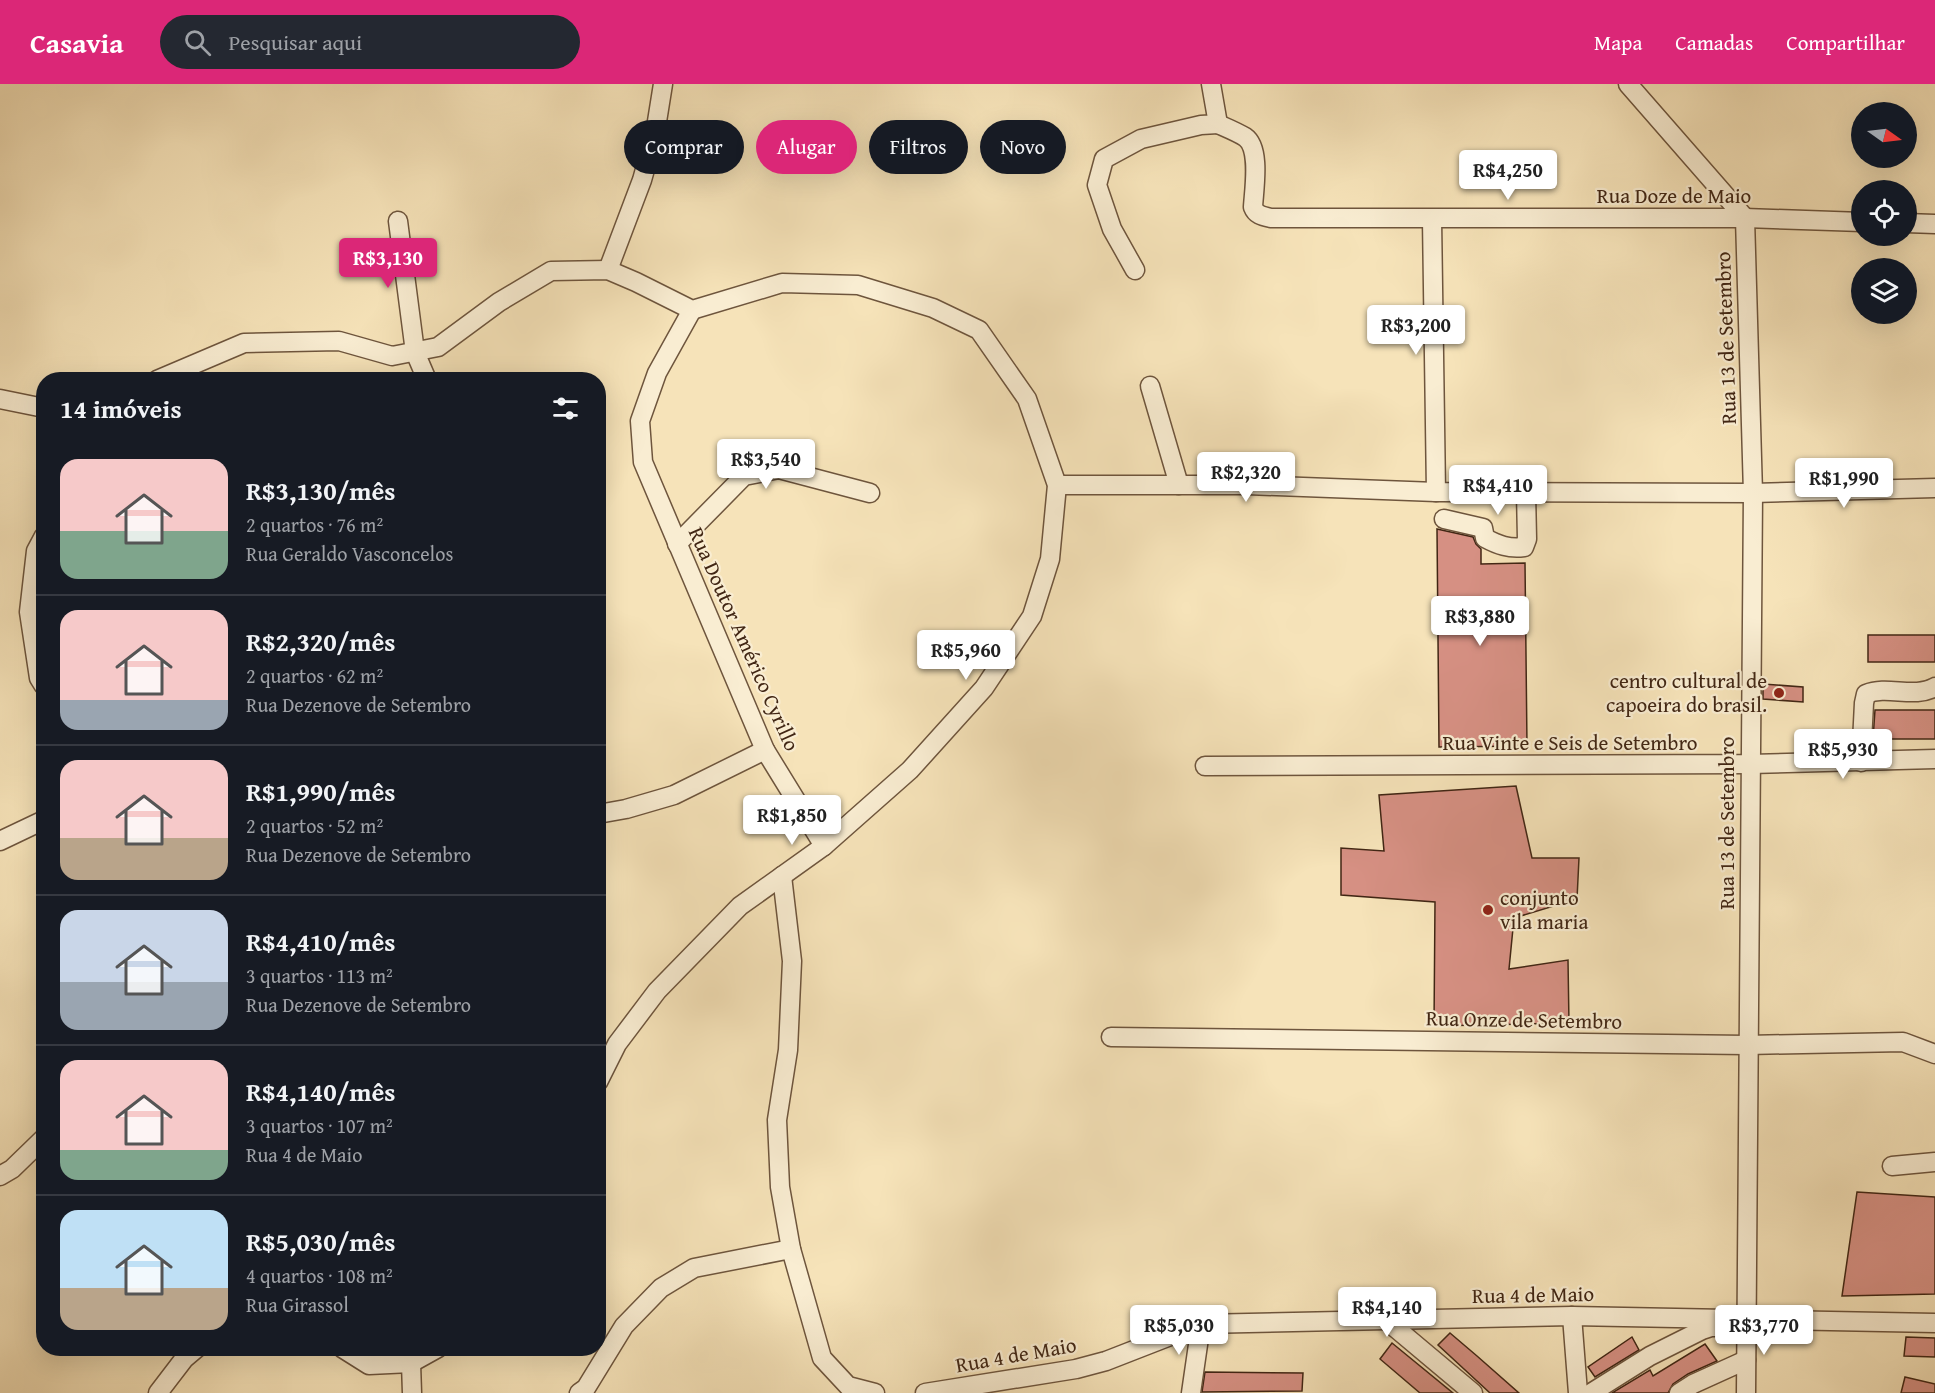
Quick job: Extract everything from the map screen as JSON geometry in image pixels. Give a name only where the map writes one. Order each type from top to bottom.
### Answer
[{"type":"street","points":[[608,270],[642,180],[656,134],[663,84]]},
{"type":"street","points":[[1135,270],[1112,229],[1097,185],[1104,159],[1141,139],[1201,125],[1218,124],[1210,84]]},
{"type":"street","points":[[1628,84],[1745,218]]},
{"type":"street","name":"Rua Doze de Maio","points":[[1218,124],[1247,138],[1253,150],[1256,170],[1253,207],[1255,212],[1271,218],[1745,218],[1851,222]]},
{"type":"street","name":"Rua 13 de Setembro","points":[[1745,218],[1752,493],[1746,1393]]},
{"type":"street","points":[[1432,219],[1436,492]]},
{"type":"street","points":[[398,221],[415,352],[424,372]]},
{"type":"street","points":[[1917,223],[1935,224]]},
{"type":"street","points":[[177,372],[244,344],[339,341],[392,356],[415,352],[438,346],[499,302],[551,271],[608,270],[692,310],[782,284],[858,285],[933,308],[979,330],[1027,399],[1057,485],[1050,559],[1032,616],[984,688],[910,770],[824,846],[740,906],[657,991],[617,1044],[606,1066]]},
{"type":"street","name":"Rua Doutor Américo Cyrillo","points":[[692,310],[657,373],[640,421],[643,462],[765,750],[824,846]]},
{"type":"street","points":[[1150,386],[1179,485]]},
{"type":"street","points":[[0,399],[36,406]]},
{"type":"street","points":[[677,544],[744,476],[779,469],[870,493]]},
{"type":"street","points":[[1057,485],[1247,485],[1436,492],[1752,493],[1935,488]]},
{"type":"street","points":[[1444,519],[1483,528],[1485,538],[1498,545],[1512,548],[1524,547],[1527,540],[1526,492]]},
{"type":"street","points":[[36,551],[29,612],[36,658]]},
{"type":"street","points":[[1861,762],[1866,694],[1876,690],[1920,693],[1935,687]]},
{"type":"street","points":[[606,813],[674,795],[765,750]]},
{"type":"street","name":"Rua Vinte e Seis de Setembro","points":[[1205,766],[1750,764],[1935,759]]},
{"type":"street","points":[[0,842],[36,824]]},
{"type":"street","points":[[782,876],[792,961],[788,1050],[777,1120],[780,1187],[791,1248],[822,1358],[848,1386],[875,1393]]},
{"type":"street","name":"Rua Onze de Setembro","points":[[1111,1037],[1747,1045],[1903,1042],[1935,1054]]},
{"type":"street","points":[[0,1176],[12,1169],[36,1146]]},
{"type":"street","points":[[1892,1166],[1935,1162]]},
{"type":"street","points":[[606,1355],[624,1326],[661,1288],[694,1268],[791,1248]]},
{"type":"street","points":[[1572,1316],[1578,1393]]},
{"type":"street","name":"Rua 4 de Maio","points":[[925,1393],[1076,1369],[1106,1361],[1201,1324],[1572,1316],[1746,1324],[1935,1323]]},
{"type":"street","points":[[1386,1320],[1473,1393]]},
{"type":"street","points":[[1191,1393],[1201,1324]]},
{"type":"street","points":[[1591,1393],[1650,1356],[1702,1330],[1711,1326],[1746,1324]]},
{"type":"street","points":[[158,1393],[187,1356]]},
{"type":"street","points":[[355,1356],[369,1365],[411,1363],[424,1356]]},
{"type":"street","points":[[579,1393],[586,1388],[606,1356]]},
{"type":"street","points":[[1678,1393],[1746,1360]]},
{"type":"street","points":[[411,1363],[412,1393]]},
{"type":"building","points":[[1437,529],[1473,537],[1481,549],[1481,564],[1525,563],[1527,746],[1439,747]]},
{"type":"building","points":[[1868,635],[1935,635],[1935,662],[1868,662]]},
{"type":"building","name":"centro cultural de capoeira do brasil.","points":[[1763,684],[1803,687],[1803,702],[1763,699]]},
{"type":"building","points":[[1875,710],[1935,710],[1935,739],[1873,739]]},
{"type":"building","name":"conjunto vila maria","points":[[1516,786],[1532,858],[1579,858],[1577,899],[1514,918],[1509,969],[1568,960],[1569,1023],[1434,1026],[1435,902],[1341,895],[1341,848],[1384,851],[1379,795]]},
{"type":"building","points":[[1857,1192],[1935,1197],[1935,1294],[1842,1296]]},
{"type":"building","points":[[1450,1333],[1519,1393],[1490,1393],[1438,1345]]},
{"type":"building","points":[[1632,1337],[1639,1350],[1595,1377],[1588,1367]]},
{"type":"building","points":[[1906,1337],[1935,1338],[1935,1357],[1904,1356]]},
{"type":"building","points":[[1392,1343],[1453,1393],[1420,1393],[1380,1359]]},
{"type":"building","points":[[1705,1344],[1717,1361],[1688,1374],[1673,1384],[1668,1393],[1612,1393],[1650,1370],[1653,1376]]},
{"type":"building","points":[[1205,1372],[1303,1373],[1302,1391],[1202,1392]]},
{"type":"building","points":[[1905,1377],[1935,1384],[1935,1393],[1901,1393]]},
{"type":"place","name":"centro cultural de capoeira do brasil.","points":[[1779,693]]},
{"type":"place","name":"conjunto vila maria","points":[[1488,910]]}]
